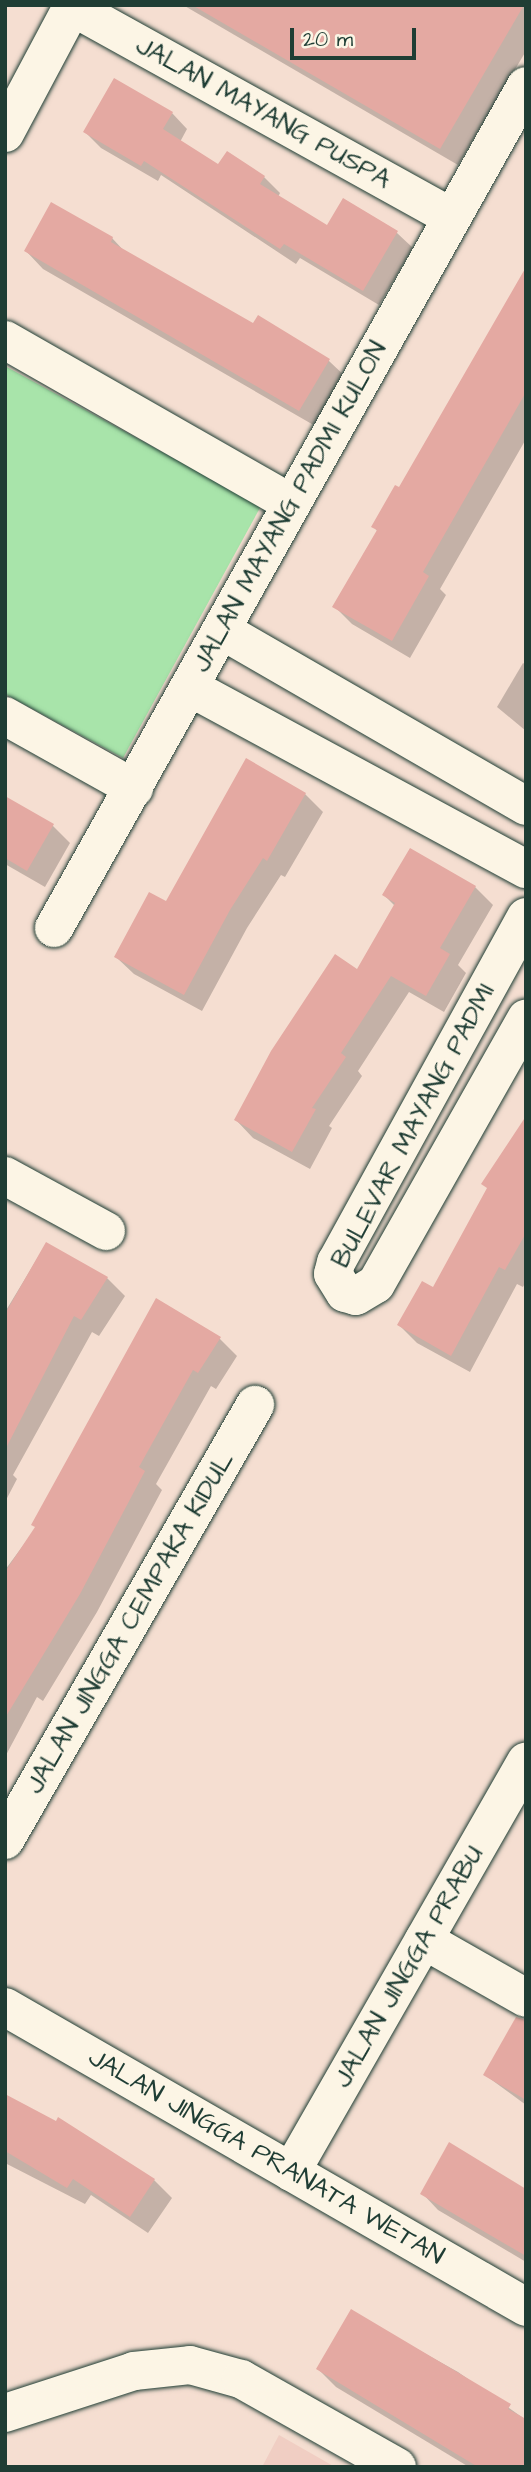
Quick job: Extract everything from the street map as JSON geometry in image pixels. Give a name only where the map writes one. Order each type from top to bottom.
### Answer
[{"type":"street","points":[[5,133],[74,7]]},
{"type":"street","name":"JALAN MAYANG PUSPA","points":[[74,7],[451,217]]},
{"type":"street","name":"JALAN MAYANG PADMI KULON","points":[[54,928],[223,631],[289,502],[526,86]]},
{"type":"street","points":[[5,340],[289,502]]},
{"type":"street","points":[[223,631],[526,806]]},
{"type":"street","points":[[191,688],[526,869]]},
{"type":"street","points":[[5,716],[134,788]]},
{"type":"street","name":"BULEVAR MAYANG PADMI","points":[[526,917],[336,1262],[334,1274],[345,1293],[356,1296],[376,1284],[526,1019]]},
{"type":"street","points":[[7,1182],[106,1231]]},
{"type":"street","name":"JALAN JINGGA CEMPAKA KIDUL","points":[[5,1840],[255,1405]]},
{"type":"street","name":"JALAN JINGGA PRABU","points":[[291,2172],[526,1762]]},
{"type":"street","points":[[424,1940],[526,1998]]},
{"type":"street","name":"JALAN JINGGA PRANATA WETAN","points":[[5,2007],[526,2307]]},
{"type":"street","points":[[5,2413],[134,2371],[190,2365],[241,2379],[397,2467]]},
{"type":"shaded area","points":[[279,2435],[335,2467],[262,2467]]},
{"type":"green space","points":[[5,366],[261,506],[123,758],[5,694]]},
{"type":"building","points":[[192,5],[524,5],[440,149]]},
{"type":"building","points":[[114,78],[173,112],[163,129],[218,164],[227,151],[265,176],[260,184],[327,225],[343,198],[398,231],[363,291],[284,244],[280,249],[144,161],[141,166],[83,132]]},
{"type":"building","points":[[51,202],[113,237],[111,242],[253,323],[258,315],[330,359],[299,411],[24,251]]},
{"type":"building","points":[[526,267],[526,392],[423,572],[429,576],[392,641],[332,607],[377,530],[371,527],[395,485],[399,487]]},
{"type":"building","points":[[246,758],[306,793],[267,861],[263,858],[230,910],[184,995],[114,957],[149,892],[166,901]]},
{"type":"building","points":[[5,796],[54,824],[27,871],[5,858]]},
{"type":"building","points":[[410,848],[476,886],[440,948],[450,954],[426,996],[391,976],[341,1053],[346,1057],[312,1108],[316,1109],[292,1152],[234,1120],[271,1051],[335,954],[357,969],[395,903],[382,895]]},
{"type":"building","points":[[526,1116],[526,1233],[505,1270],[499,1267],[451,1356],[397,1325],[422,1281],[433,1287],[487,1188],[481,1184]]},
{"type":"building","points":[[46,1242],[108,1277],[81,1320],[74,1316],[5,1450],[5,1314]]},
{"type":"building","points":[[156,1298],[221,1337],[198,1373],[193,1370],[139,1467],[145,1471],[80,1594],[5,1718],[5,1572],[35,1527],[31,1525]]},
{"type":"building","points":[[516,2017],[526,2020],[526,2100],[483,2075]]},
{"type":"building","points":[[5,2094],[56,2121],[58,2117],[155,2179],[130,2217],[73,2179],[67,2188],[5,2151]]},
{"type":"building","points":[[449,2142],[526,2189],[526,2256],[420,2194]]},
{"type":"building","points":[[351,2309],[511,2404],[508,2409],[526,2419],[526,2467],[478,2467],[316,2369]]}]
